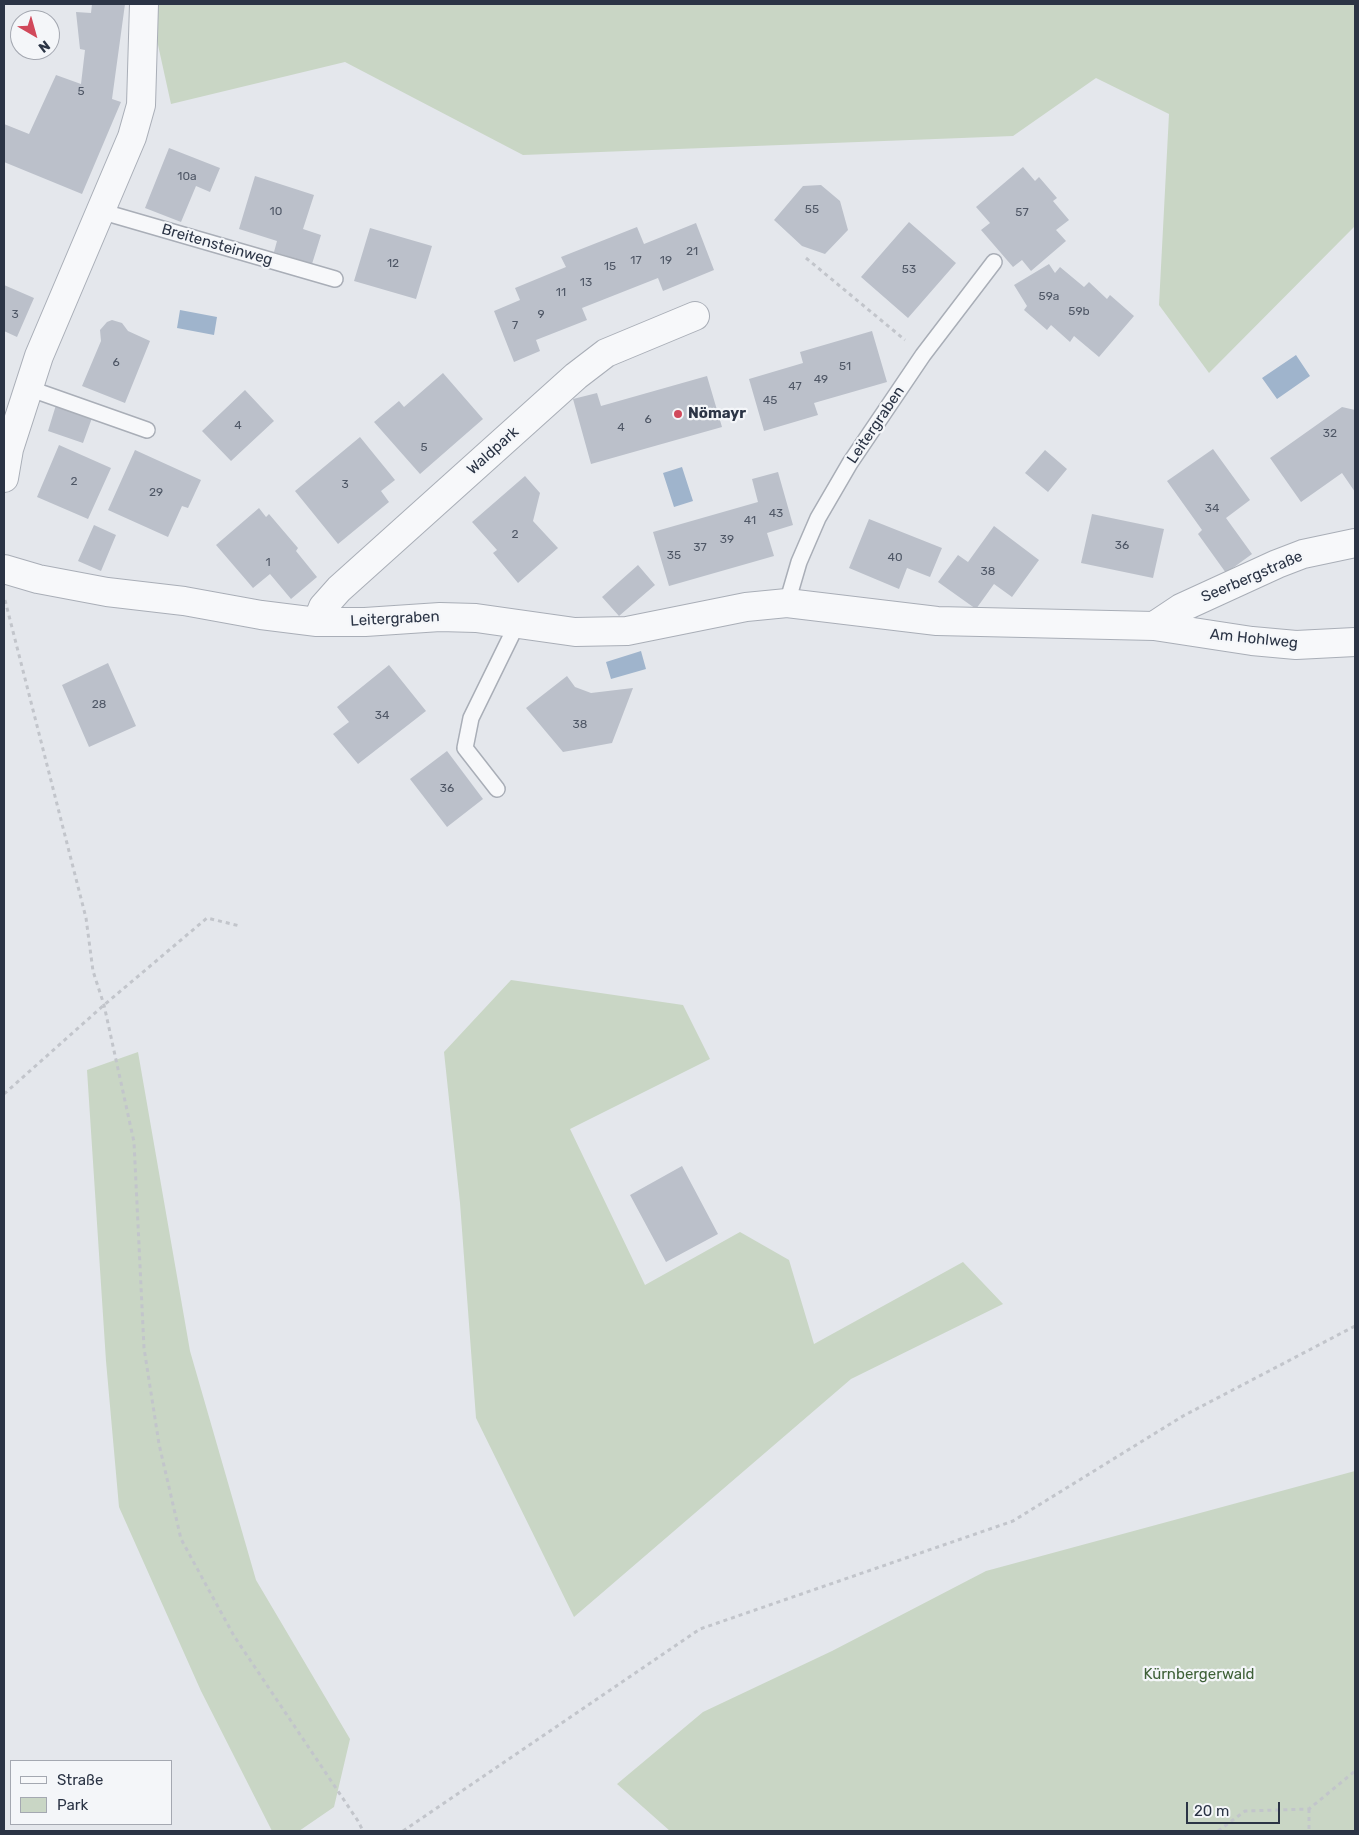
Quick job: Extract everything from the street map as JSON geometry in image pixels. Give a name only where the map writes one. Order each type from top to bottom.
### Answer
[{"type":"street","points":[[4,478],[9,449],[40,356],[132,137],[141,105],[144,4]]},
{"type":"street","name":"Waldpark","points":[[317,622],[322,607],[339,589],[576,376],[606,354],[695,316]]},
{"type":"street","name":"Seerbergstraße","points":[[1154,626],[1181,608],[1277,564],[1303,554],[1355,543]]},
{"type":"street","name":"Leitergraben","points":[[4,569],[38,579],[107,592],[184,601],[317,622],[366,622],[440,616],[476,618],[575,632],[627,631],[746,607],[787,603],[937,620],[1154,626]]},
{"type":"street","name":"Am Hohlweg","points":[[1154,626],[1252,641],[1288,644],[1355,642]]},
{"type":"lane","name":"Breitensteinweg","points":[[100,211],[335,279]]},
{"type":"lane","name":"Leitergraben","points":[[787,603],[798,562],[818,518],[850,463],[923,355],[994,262]]},
{"type":"lane","points":[[28,388],[147,430]]},
{"type":"lane","points":[[497,789],[465,748],[471,718],[517,624]]},
{"type":"path","points":[[806,258],[923,355]]},
{"type":"path","points":[[4,595],[86,918],[93,971],[104,1004],[134,1142],[144,1348],[159,1444],[181,1539],[234,1636],[363,1831]]},
{"type":"path","points":[[4,1094],[104,1004],[207,918],[240,926]]},
{"type":"path","points":[[403,1831],[700,1629],[1013,1521],[1183,1416],[1355,1326]]},
{"type":"path","points":[[1218,1831],[1245,1811],[1309,1809],[1355,1771]]},
{"type":"path","points":[[1309,1809],[1309,1831]]},
{"type":"green space","points":[[149,4],[1355,4],[1355,226],[1209,373],[1159,305],[1169,114],[1096,78],[1013,136],[523,155],[345,62],[171,104]]},
{"type":"green space","points":[[511,980],[683,1005],[710,1059],[570,1129],[645,1285],[740,1232],[789,1260],[814,1344],[963,1262],[1003,1304],[851,1379],[574,1617],[476,1418],[460,1203],[444,1052]]},
{"type":"green space","points":[[138,1052],[190,1351],[256,1580],[350,1739],[334,1807],[299,1831],[272,1831],[201,1691],[119,1507],[106,1361],[87,1070]]},
{"type":"green space","name":"Kürnbergerwald","points":[[1355,1471],[1355,1831],[670,1831],[617,1784],[703,1712],[832,1651],[986,1571]]},
{"type":"water","points":[[180,310],[217,317],[214,335],[177,328]]},
{"type":"water","points":[[1296,355],[1310,376],[1277,399],[1262,378]]},
{"type":"water","points":[[682,467],[693,501],[674,507],[663,473]]},
{"type":"water","points":[[641,651],[646,669],[611,679],[606,662]]},
{"type":"building","points":[[92,4],[125,4],[112,99],[121,102],[82,194],[4,162],[4,124],[29,134],[56,75],[81,84],[85,50],[80,49],[76,12],[91,13]]},
{"type":"building","points":[[169,148],[220,168],[210,192],[196,186],[181,222],[145,208]]},
{"type":"building","points":[[1023,167],[1035,181],[1039,177],[1057,198],[1053,201],[1069,220],[1056,230],[1066,241],[1031,271],[1022,260],[1013,267],[981,230],[990,223],[976,207]]},
{"type":"building","points":[[255,176],[314,195],[303,229],[321,235],[312,264],[274,252],[277,241],[239,229]]},
{"type":"building","points":[[821,185],[840,201],[848,230],[825,254],[802,246],[774,220],[803,186]]},
{"type":"building","points":[[909,222],[956,263],[908,318],[861,277]]},
{"type":"building","points":[[696,223],[714,270],[663,291],[658,278],[582,308],[587,320],[536,340],[540,351],[514,362],[494,311],[520,300],[515,288],[566,267],[561,257],[637,227],[644,244]]},
{"type":"building","points":[[370,228],[432,246],[416,299],[354,281]]},
{"type":"building","points":[[1049,264],[1055,273],[1060,267],[1084,287],[1089,282],[1107,299],[1110,295],[1134,316],[1099,357],[1074,336],[1070,342],[1051,325],[1047,330],[1024,310],[1027,306],[1014,285]]},
{"type":"building","points":[[4,285],[34,298],[17,337],[4,331]]},
{"type":"building","points":[[112,320],[122,323],[128,331],[150,341],[125,403],[82,386],[101,341],[100,330],[107,322]]},
{"type":"building","points":[[872,331],[887,382],[814,403],[818,415],[764,431],[749,379],[803,363],[800,352]]},
{"type":"building","points":[[443,373],[483,419],[420,474],[374,422],[399,401],[404,407]]},
{"type":"building","points":[[707,376],[722,427],[591,464],[573,399],[597,393],[601,406]]},
{"type":"building","points":[[245,390],[274,421],[231,461],[202,431]]},
{"type":"building","points":[[56,405],[92,418],[83,443],[48,431]]},
{"type":"building","points":[[1342,407],[1355,410],[1355,492],[1342,473],[1301,502],[1270,458]]},
{"type":"building","points":[[360,437],[395,480],[381,491],[389,502],[338,544],[295,491]]},
{"type":"building","points":[[59,445],[111,468],[88,519],[37,497]]},
{"type":"building","points":[[1213,449],[1250,500],[1226,518],[1252,554],[1226,573],[1198,534],[1202,530],[1167,481]]},
{"type":"building","points":[[135,450],[201,480],[188,508],[182,506],[168,537],[108,510]]},
{"type":"building","points":[[1045,450],[1067,469],[1048,492],[1025,473]]},
{"type":"building","points":[[778,472],[793,525],[767,533],[774,556],[669,586],[653,532],[758,502],[752,479]]},
{"type":"building","points":[[525,476],[540,493],[533,521],[558,548],[518,583],[493,553],[497,550],[472,522]]},
{"type":"building","points":[[259,508],[266,517],[269,514],[298,548],[296,551],[317,577],[291,599],[270,574],[253,588],[216,545]]},
{"type":"building","points":[[1092,514],[1164,529],[1153,578],[1081,563]]},
{"type":"building","points":[[869,519],[942,548],[930,577],[907,568],[899,589],[849,568]]},
{"type":"building","points":[[94,525],[116,535],[101,571],[78,561]]},
{"type":"building","points":[[994,526],[1039,560],[1012,597],[994,584],[976,609],[938,582],[958,555],[968,562]]},
{"type":"building","points":[[638,565],[655,585],[619,616],[602,597]]},
{"type":"building","points":[[108,663],[136,726],[89,747],[62,685]]},
{"type":"building","points":[[389,665],[426,711],[358,764],[333,734],[349,722],[337,707]]},
{"type":"building","points":[[567,676],[575,687],[591,693],[633,688],[612,743],[563,752],[526,708]]},
{"type":"building","points":[[447,751],[483,799],[447,827],[410,779]]},
{"type":"building","points":[[682,1166],[718,1234],[666,1262],[630,1195]]},
{"type":"place","name":"Nömayr","points":[[678,414]]}]
